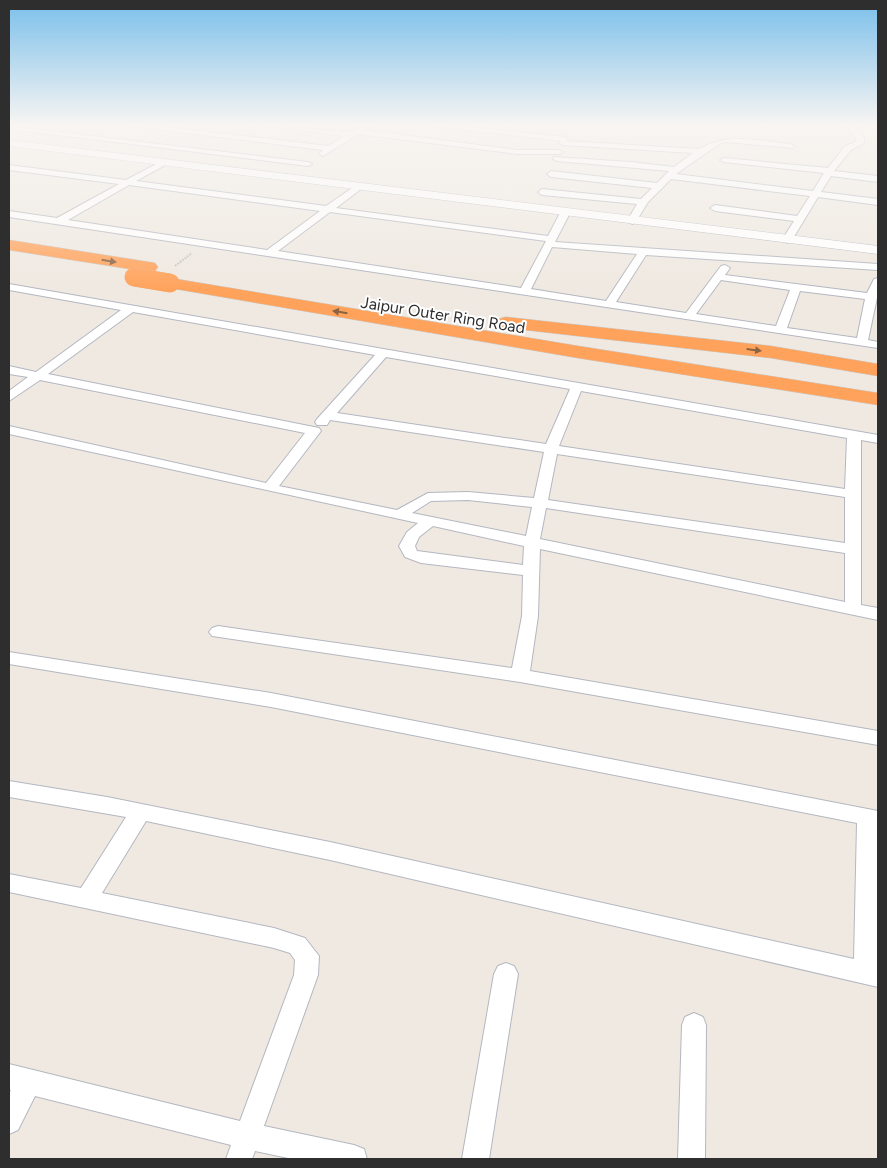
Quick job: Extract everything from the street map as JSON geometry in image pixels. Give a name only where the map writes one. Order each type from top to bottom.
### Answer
[{"type":"highway","name":"Jaipur Outer Ring Road","points":[[9,245],[149,267],[178,278],[578,352]]},
{"type":"highway","name":"Jaipur Outer Ring Road","points":[[9,257],[134,277],[178,278],[462,318],[878,383]]},
{"type":"highway","points":[[462,318],[771,352],[878,370]]},
{"type":"highway","points":[[578,352],[878,400]]},
{"type":"highway","points":[[578,352],[703,382],[878,412]]},
{"type":"street","points":[[113,181],[550,241],[643,252],[878,266]]},
{"type":"street","points":[[58,222],[128,181]]},
{"type":"street","points":[[307,181],[878,250]]},
{"type":"street","points":[[534,209],[548,181]]},
{"type":"street","points":[[611,181],[661,186]]},
{"type":"street","points":[[632,221],[634,214],[643,202],[666,181]]},
{"type":"street","points":[[727,181],[878,202]]},
{"type":"street","points":[[787,240],[823,181]]},
{"type":"street","points":[[268,254],[358,187]]},
{"type":"street","points":[[542,192],[643,202]]},
{"type":"street","points":[[715,208],[799,219]]},
{"type":"street","points":[[524,292],[564,213]]},
{"type":"street","points":[[9,214],[878,345]]},
{"type":"street","points":[[609,304],[643,252]]},
{"type":"street","points":[[689,316],[720,277],[727,263],[726,258]]},
{"type":"street","points":[[720,277],[798,286],[871,298]]},
{"type":"street","points":[[862,343],[871,298],[878,281]]},
{"type":"street","points":[[780,330],[798,286]]},
{"type":"street","points":[[9,287],[878,439]]},
{"type":"street","points":[[9,397],[131,308]]},
{"type":"street","points":[[270,488],[314,431],[384,352]]},
{"type":"street","points":[[9,370],[314,431]]},
{"type":"street","points":[[520,676],[530,616],[532,542],[551,450],[577,386]]},
{"type":"street","points":[[327,416],[852,494]]},
{"type":"street","points":[[9,430],[270,488],[878,614]]},
{"type":"street","points":[[853,609],[852,494],[854,435]]},
{"type":"street","points":[[400,514],[428,497],[446,495],[540,503],[852,549]]},
{"type":"street","points":[[430,521],[412,534],[407,546],[411,554],[421,558],[532,570]]},
{"type":"street","points":[[218,632],[520,676],[878,738]]},
{"type":"street","points":[[9,658],[281,702],[872,818],[872,974],[457,878],[141,812],[9,789]]},
{"type":"street","points":[[86,900],[141,812]]},
{"type":"street","points":[[9,884],[274,938],[297,945],[307,956],[306,975],[243,1148]]},
{"type":"street","points":[[475,1159],[506,974]]},
{"type":"street","points":[[691,1159],[694,1025]]},
{"type":"street","points":[[9,1121],[19,1079],[243,1148],[354,1159]]}]
